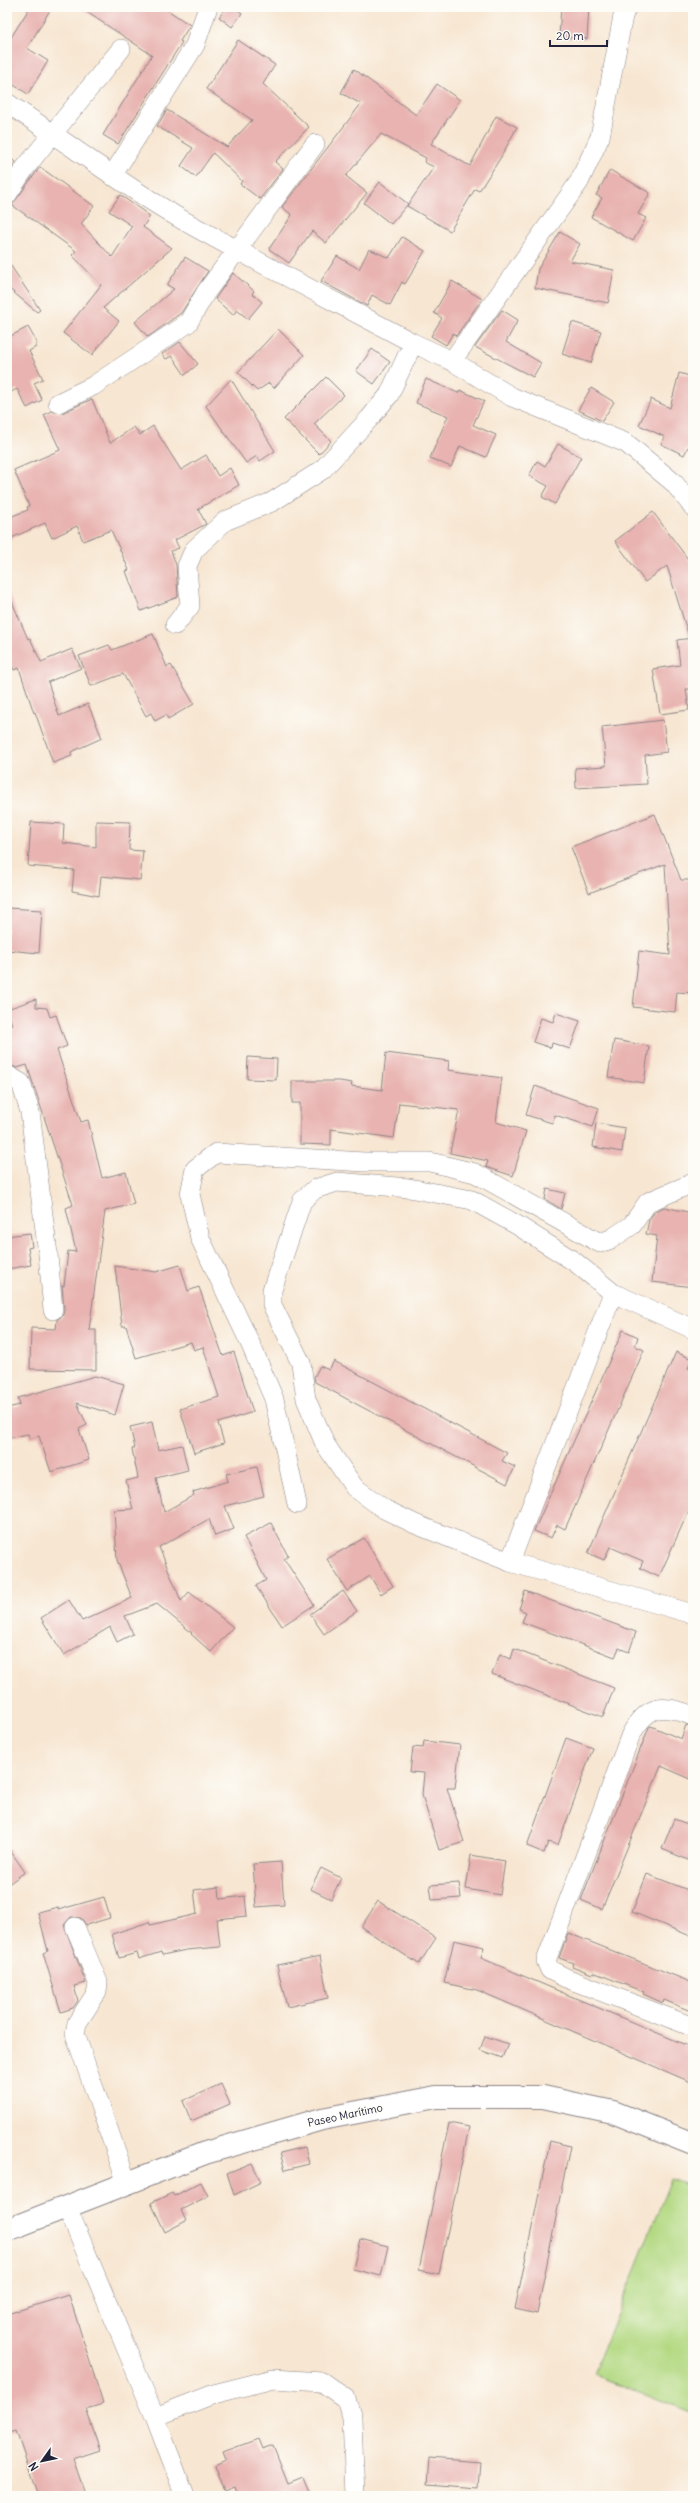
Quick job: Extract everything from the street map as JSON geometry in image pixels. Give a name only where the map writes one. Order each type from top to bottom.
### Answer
[{"type":"main road","name":"Paseo Marítimo","points":[[7,2230],[205,2153],[322,2118],[436,2097],[543,2097],[613,2112],[693,2144]]},
{"type":"street","points":[[112,176],[196,45],[208,7]]},
{"type":"street","points":[[452,361],[579,182],[600,137],[623,16],[627,7]]},
{"type":"street","points":[[7,195],[25,168],[55,134],[121,49]]},
{"type":"street","points":[[7,102],[55,134],[112,176],[186,222],[413,343],[452,361],[512,397],[626,443],[674,483],[693,507]]},
{"type":"street","points":[[58,404],[93,386],[188,323],[206,292],[315,144]]},
{"type":"street","points":[[175,625],[190,606],[187,566],[194,550],[225,521],[272,502],[322,470],[389,395],[413,343]]},
{"type":"street","points":[[7,1075],[21,1083],[30,1112],[48,1254],[53,1310]]},
{"type":"street","points":[[298,1504],[274,1399],[250,1343],[200,1238],[190,1194],[195,1169],[216,1153],[364,1162],[430,1162],[476,1173],[600,1243],[611,1239],[632,1225],[648,1202],[693,1183]]},
{"type":"street","points":[[693,1329],[613,1293],[575,1262],[517,1225],[472,1200],[409,1188],[337,1182],[315,1189],[302,1201],[272,1290],[272,1305],[301,1363],[306,1399],[324,1444],[354,1487],[384,1509],[416,1524],[510,1562],[693,1612]]},
{"type":"street","points":[[510,1562],[613,1293]]},
{"type":"street","points":[[693,1716],[683,1712],[658,1708],[641,1717],[631,1734],[546,1961],[550,1970],[566,1978],[693,2027]]},
{"type":"street","points":[[75,1927],[98,1982],[97,1992],[77,2023],[75,2034],[127,2183]]},
{"type":"street","points":[[67,2206],[155,2418],[185,2496]]},
{"type":"street","points":[[155,2418],[214,2394],[273,2379],[322,2382],[346,2399],[352,2418],[354,2496]]},
{"type":"green space","points":[[671,2179],[693,2187],[693,2414],[593,2374]]},
{"type":"building","points":[[30,7],[52,7],[27,48],[48,61],[28,94],[7,81],[7,44]]},
{"type":"building","points":[[79,7],[163,7],[190,25],[180,41],[182,42],[118,144],[103,135],[152,55]]},
{"type":"building","points":[[227,7],[234,7],[242,13],[232,27],[219,17]]},
{"type":"building","points":[[561,7],[589,7],[587,39],[559,37]]},
{"type":"building","points":[[238,40],[275,65],[263,84],[309,127],[275,162],[283,169],[260,199],[240,184],[242,181],[213,153],[196,177],[181,166],[193,148],[157,126],[167,110],[227,147],[252,120],[206,89]]},
{"type":"building","points":[[354,69],[416,115],[437,84],[460,100],[431,144],[470,166],[496,116],[517,127],[501,157],[479,191],[475,189],[450,231],[407,206],[434,167],[424,162],[426,158],[381,134],[346,176],[367,193],[326,243],[312,231],[289,263],[269,249],[292,215],[282,207],[361,104],[341,93]]},
{"type":"building","points":[[7,157],[16,162],[7,175]]},
{"type":"building","points":[[40,167],[94,206],[81,224],[112,257],[132,226],[109,211],[120,195],[150,216],[143,227],[172,248],[103,308],[119,321],[92,355],[63,333],[101,285],[72,255],[76,251],[12,205]]},
{"type":"building","points":[[610,170],[650,193],[638,214],[646,218],[633,241],[591,217],[602,198],[596,195]]},
{"type":"building","points":[[380,182],[408,204],[391,224],[364,203]]},
{"type":"building","points":[[560,232],[580,244],[570,261],[614,270],[608,303],[535,288],[538,269]]},
{"type":"building","points":[[402,237],[425,251],[405,284],[402,282],[390,305],[372,295],[367,306],[321,281],[337,256],[359,269],[369,249],[389,258]]},
{"type":"building","points":[[185,257],[208,271],[181,313],[148,337],[135,322],[174,289],[167,285]]},
{"type":"building","points":[[7,260],[40,310],[37,312],[7,287]]},
{"type":"building","points":[[233,273],[254,291],[252,294],[262,302],[248,319],[237,310],[233,315],[215,299]]},
{"type":"building","points":[[452,281],[482,299],[456,336],[453,333],[446,345],[431,336],[442,318],[434,313]]},
{"type":"building","points":[[502,310],[518,320],[506,342],[541,363],[533,377],[475,347]]},
{"type":"building","points":[[572,322],[601,331],[591,363],[562,354]]},
{"type":"building","points":[[28,327],[36,341],[36,347],[29,351],[43,379],[34,383],[42,400],[27,408],[17,389],[7,394],[7,338]]},
{"type":"building","points":[[278,329],[304,355],[274,388],[269,383],[257,391],[238,372]]},
{"type":"building","points":[[180,342],[198,364],[185,375],[172,356],[166,359],[162,354]]},
{"type":"building","points":[[372,349],[390,362],[374,384],[356,371]]},
{"type":"building","points":[[679,373],[693,377],[693,450],[688,447],[684,455],[661,444],[665,437],[639,425],[651,399],[670,408]]},
{"type":"building","points":[[326,377],[344,395],[314,424],[331,441],[319,454],[284,419]]},
{"type":"building","points":[[231,379],[275,451],[260,461],[257,456],[246,463],[206,406]]},
{"type":"building","points":[[426,379],[458,393],[460,390],[484,401],[473,425],[496,435],[486,457],[460,446],[451,467],[430,458],[448,416],[416,403]]},
{"type":"building","points":[[591,388],[614,402],[602,421],[578,410]]},
{"type":"building","points":[[92,399],[110,443],[134,427],[140,435],[153,426],[181,470],[206,455],[218,476],[230,468],[239,485],[198,509],[206,524],[175,540],[179,548],[171,551],[176,565],[178,597],[141,611],[126,571],[129,570],[111,530],[83,541],[77,526],[52,538],[45,523],[7,540],[7,518],[28,510],[27,507],[29,506],[14,470],[60,450],[44,415],[51,411],[62,413]]},
{"type":"building","points":[[558,444],[581,457],[555,504],[542,497],[548,486],[529,476],[537,461],[545,466]]},
{"type":"building","points":[[653,512],[693,566],[693,636],[689,637],[667,566],[645,582],[615,541]]},
{"type":"building","points":[[7,590],[28,639],[30,638],[41,662],[72,649],[81,668],[48,682],[59,716],[88,704],[102,738],[71,752],[72,756],[53,763],[19,668],[14,670],[7,655]]},
{"type":"building","points":[[153,634],[167,667],[171,665],[194,704],[168,719],[166,715],[155,721],[151,713],[146,716],[123,674],[91,686],[79,656],[109,645],[112,650]]},
{"type":"building","points":[[693,638],[693,689],[686,689],[689,710],[660,714],[653,669],[680,665],[677,640]]},
{"type":"building","points":[[663,720],[667,752],[645,755],[647,784],[576,788],[575,768],[606,766],[602,727]]},
{"type":"building","points":[[655,814],[681,880],[693,880],[693,993],[677,992],[675,1012],[633,1007],[639,951],[670,955],[665,864],[589,893],[571,847]]},
{"type":"building","points":[[96,821],[130,822],[129,850],[143,851],[140,880],[101,876],[99,896],[72,891],[74,870],[28,866],[31,822],[64,824],[63,843],[96,847]]},
{"type":"building","points":[[7,908],[42,910],[39,953],[7,950]]},
{"type":"building","points":[[36,999],[36,1007],[47,1008],[50,1017],[56,1015],[67,1046],[57,1050],[81,1122],[88,1120],[102,1178],[126,1172],[134,1204],[105,1211],[89,1330],[96,1330],[96,1370],[30,1369],[31,1328],[56,1329],[57,1320],[63,1315],[64,1309],[62,1285],[64,1286],[68,1251],[76,1252],[66,1208],[73,1205],[27,1065],[17,1068],[7,1064],[7,1027],[12,1025],[7,1009]]},
{"type":"building","points":[[556,1013],[580,1021],[570,1049],[552,1043],[551,1048],[533,1042],[541,1018],[553,1022]]},
{"type":"building","points":[[614,1040],[649,1046],[644,1083],[608,1077]]},
{"type":"building","points":[[386,1053],[449,1061],[448,1070],[502,1078],[496,1122],[526,1131],[513,1176],[486,1167],[488,1161],[450,1153],[459,1110],[399,1103],[394,1138],[331,1129],[331,1145],[300,1144],[300,1103],[292,1103],[292,1081],[340,1081],[352,1083],[351,1086],[382,1090]]},
{"type":"building","points":[[248,1057],[277,1059],[276,1080],[247,1079]]},
{"type":"building","points":[[535,1086],[599,1108],[593,1127],[555,1115],[552,1123],[526,1115]]},
{"type":"building","points":[[596,1123],[625,1128],[622,1152],[593,1147]]},
{"type":"building","points":[[547,1189],[565,1193],[561,1209],[545,1199]]},
{"type":"building","points":[[664,1207],[693,1213],[693,1287],[652,1282],[657,1236],[646,1234],[649,1220],[655,1211]]},
{"type":"building","points":[[30,1233],[32,1247],[28,1248],[31,1265],[7,1269],[7,1236]]},
{"type":"building","points":[[180,1265],[188,1291],[199,1287],[223,1356],[234,1352],[253,1412],[218,1423],[224,1443],[194,1453],[180,1409],[219,1397],[203,1347],[194,1350],[191,1342],[136,1358],[126,1326],[122,1326],[115,1266],[156,1272]]},
{"type":"building","points":[[623,1330],[638,1337],[635,1346],[644,1350],[565,1529],[557,1525],[551,1538],[534,1531]]},
{"type":"building","points":[[676,1352],[692,1359],[688,1368],[693,1371],[693,1501],[659,1577],[640,1568],[643,1561],[610,1547],[604,1560],[588,1553]]},
{"type":"building","points":[[334,1361],[507,1453],[502,1461],[515,1467],[507,1484],[315,1382],[314,1377],[320,1366],[329,1370]]},
{"type":"building","points":[[95,1376],[124,1384],[115,1415],[77,1403],[87,1425],[79,1429],[89,1460],[51,1472],[39,1436],[30,1439],[28,1434],[7,1438],[7,1408],[20,1405],[18,1398]]},
{"type":"building","points":[[152,1422],[158,1450],[182,1445],[188,1470],[156,1478],[164,1512],[194,1495],[193,1492],[228,1481],[226,1474],[257,1467],[264,1496],[225,1506],[234,1529],[215,1536],[209,1519],[159,1547],[181,1601],[189,1592],[233,1627],[211,1652],[191,1634],[192,1633],[157,1604],[125,1616],[133,1634],[117,1642],[110,1627],[64,1655],[41,1618],[69,1600],[82,1621],[132,1598],[117,1560],[114,1510],[133,1509],[126,1481],[138,1478],[132,1449],[135,1448],[130,1427]]},
{"type":"building","points":[[271,1523],[288,1556],[284,1559],[314,1605],[282,1626],[256,1586],[266,1580],[244,1537]]},
{"type":"building","points":[[364,1538],[393,1586],[381,1594],[370,1576],[347,1591],[327,1559]]},
{"type":"building","points":[[343,1591],[357,1611],[324,1634],[310,1614]]},
{"type":"building","points":[[525,1591],[636,1632],[629,1652],[619,1648],[615,1657],[522,1622],[526,1612],[519,1609]]},
{"type":"building","points":[[514,1649],[614,1688],[603,1717],[492,1674],[500,1654],[511,1659]]},
{"type":"building","points":[[686,1725],[693,1727],[693,1780],[661,1766],[602,1909],[581,1900],[649,1727],[651,1726],[681,1739]]},
{"type":"building","points":[[566,1738],[593,1748],[558,1845],[548,1842],[544,1853],[527,1846]]},
{"type":"building","points":[[424,1741],[460,1745],[455,1788],[447,1788],[464,1842],[439,1850],[422,1795],[424,1773],[410,1772],[413,1747],[423,1748]]},
{"type":"building","points":[[674,1819],[693,1826],[693,1862],[662,1849]]},
{"type":"building","points":[[7,1846],[25,1872],[7,1885]]},
{"type":"building","points":[[471,1855],[505,1861],[500,1895],[466,1889]]},
{"type":"building","points":[[281,1862],[284,1905],[256,1907],[253,1864]]},
{"type":"building","points":[[321,1868],[341,1878],[331,1899],[310,1889]]},
{"type":"building","points":[[647,1874],[693,1892],[693,1937],[632,1912]]},
{"type":"building","points":[[459,1883],[461,1898],[432,1900],[430,1885]]},
{"type":"building","points":[[219,1887],[220,1899],[245,1896],[247,1916],[217,1919],[220,1947],[186,1950],[162,1955],[161,1952],[139,1959],[137,1953],[119,1958],[112,1934],[149,1922],[150,1925],[197,1914],[194,1890]]},
{"type":"building","points":[[104,1897],[110,1918],[86,1925],[81,1918],[71,1917],[64,1925],[86,1983],[74,1986],[78,2001],[73,2008],[61,2012],[43,1953],[48,1951],[38,1912],[58,1907],[58,1910]]},
{"type":"building","points":[[378,1901],[436,1938],[419,1964],[361,1927]]},
{"type":"building","points":[[568,1933],[693,1983],[693,2012],[664,2000],[663,2003],[643,1994],[644,1992],[593,1972],[592,1974],[572,1966],[573,1963],[559,1958]]},
{"type":"building","points":[[454,1940],[484,1947],[481,1958],[693,2048],[693,2083],[477,1990],[444,1983]]},
{"type":"building","points":[[320,1956],[328,1998],[287,2007],[277,1965]]},
{"type":"building","points":[[485,2036],[508,2044],[502,2058],[480,2050]]},
{"type":"building","points":[[221,2084],[230,2104],[191,2121],[183,2101]]},
{"type":"building","points":[[449,2123],[469,2127],[439,2274],[419,2270]]},
{"type":"building","points":[[550,2141],[570,2146],[537,2314],[515,2309]]},
{"type":"building","points":[[305,2147],[309,2164],[285,2170],[280,2153]]},
{"type":"building","points":[[252,2163],[261,2182],[234,2195],[227,2173]]},
{"type":"building","points":[[201,2182],[208,2196],[181,2210],[186,2221],[165,2232],[151,2203],[172,2193],[174,2196]]},
{"type":"building","points":[[360,2239],[388,2246],[381,2276],[353,2269]]},
{"type":"building","points":[[69,2295],[103,2404],[86,2409],[100,2450],[73,2459],[86,2496],[38,2496],[16,2431],[7,2434],[7,2314]]},
{"type":"building","points":[[258,2439],[262,2449],[273,2445],[288,2483],[303,2477],[311,2496],[237,2496],[234,2487],[224,2491],[214,2465],[226,2460],[223,2452]]},
{"type":"building","points":[[429,2458],[480,2462],[478,2488],[427,2484]]}]
